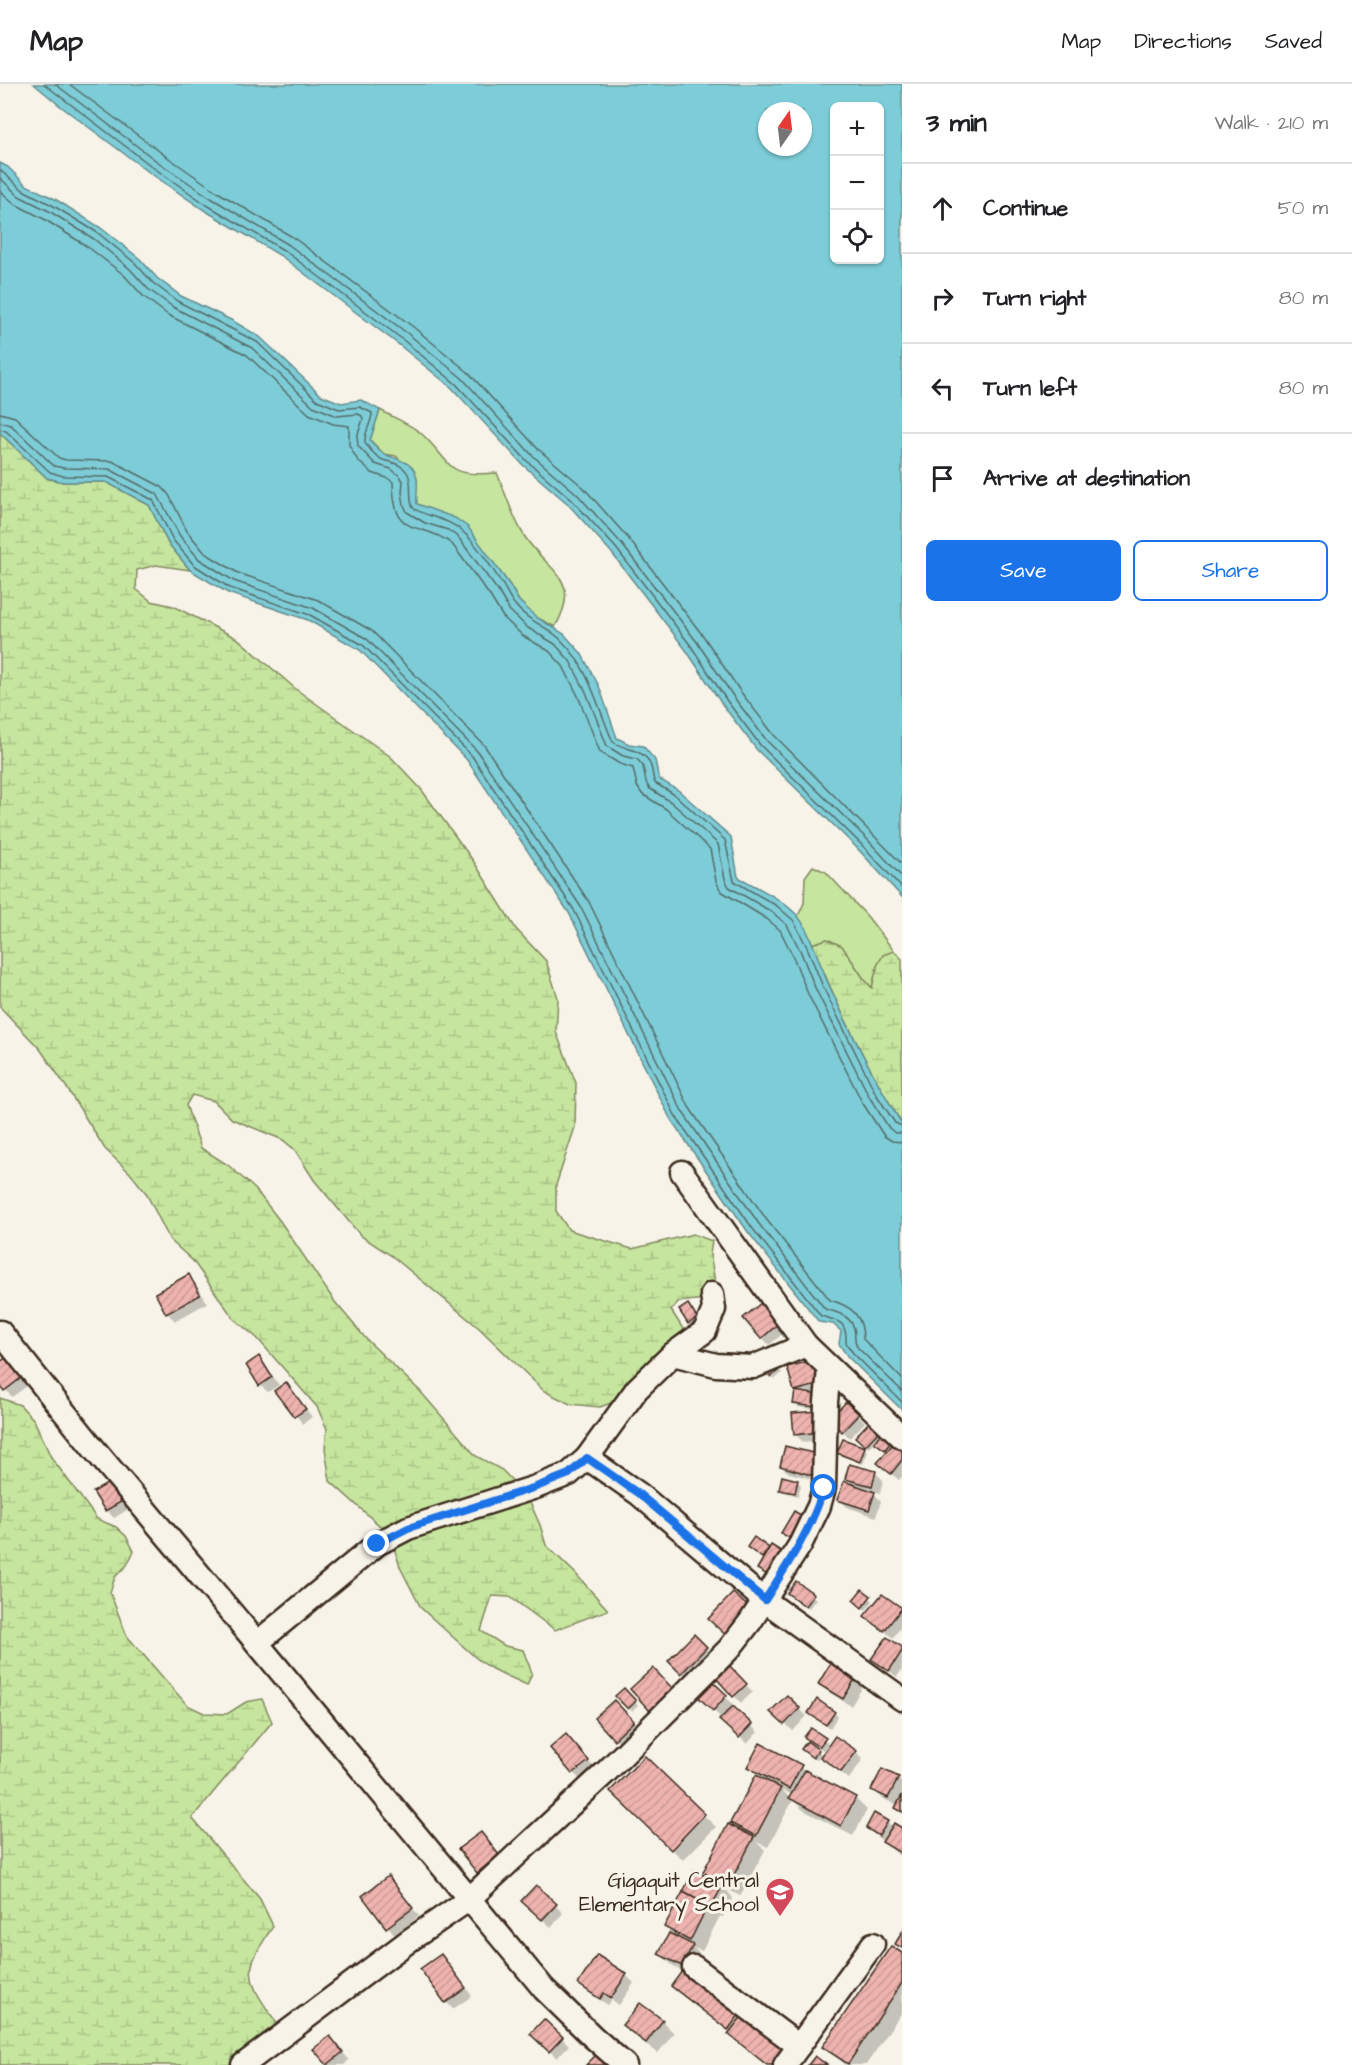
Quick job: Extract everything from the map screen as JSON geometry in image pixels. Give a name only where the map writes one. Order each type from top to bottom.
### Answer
[{"type":"street","points":[[682,1172],[806,1345],[902,1437]]},
{"type":"street","points":[[257,1642],[377,1544],[408,1528],[536,1487],[569,1474],[587,1458],[637,1389],[673,1354],[705,1331],[714,1309],[712,1294]]},
{"type":"street","points":[[0,1332],[94,1449],[257,1642],[468,1900],[544,1989],[625,2065]]},
{"type":"street","points":[[673,1354],[716,1365],[753,1367],[806,1345]]},
{"type":"street","points":[[243,2065],[410,1940],[468,1900],[606,1772],[729,1649],[765,1600],[800,1545],[819,1506],[824,1488],[829,1369]]},
{"type":"street","points":[[587,1458],[639,1494],[765,1600],[902,1699]]},
{"type":"street","points":[[785,2065],[873,1944]]},
{"type":"street","points":[[694,1967],[799,2046]]},
{"type":"green space","points":[[380,410],[420,432],[453,468],[468,473],[497,473],[520,529],[534,549],[559,576],[564,586],[566,597],[555,627],[536,617],[519,601],[467,527],[417,504],[415,492],[417,479],[396,456],[384,454],[370,440]]},
{"type":"green space","points":[[0,433],[47,478],[63,482],[106,482],[149,505],[168,543],[190,570],[156,565],[137,570],[136,589],[151,601],[173,606],[238,639],[297,690],[391,757],[421,789],[474,862],[516,929],[546,961],[558,998],[556,1032],[576,1083],[575,1127],[556,1185],[556,1211],[569,1230],[632,1249],[693,1234],[712,1241],[710,1254],[716,1287],[704,1299],[678,1302],[671,1310],[685,1332],[646,1374],[611,1403],[600,1407],[570,1404],[544,1391],[479,1328],[392,1256],[361,1236],[314,1180],[295,1150],[283,1140],[232,1119],[214,1101],[192,1095],[186,1105],[201,1148],[228,1165],[255,1189],[280,1221],[335,1302],[367,1340],[420,1391],[476,1456],[502,1470],[527,1496],[546,1545],[608,1610],[555,1630],[510,1597],[492,1596],[481,1631],[505,1646],[523,1650],[532,1673],[527,1685],[492,1669],[476,1658],[421,1608],[400,1567],[390,1535],[330,1481],[325,1448],[327,1429],[317,1407],[257,1338],[234,1319],[193,1261],[170,1240],[146,1193],[130,1173],[105,1149],[40,1049],[0,1007]]},
{"type":"green space","points":[[813,866],[826,872],[867,916],[894,951],[883,955],[877,966],[872,988],[842,946],[827,939],[812,944],[798,916],[804,903],[805,877]]},
{"type":"green space","points":[[827,939],[842,946],[872,988],[877,966],[883,955],[894,951],[902,959],[902,1124],[853,1036],[812,944]]},
{"type":"green space","points":[[0,1398],[20,1405],[34,1420],[51,1457],[97,1519],[116,1527],[126,1536],[134,1551],[127,1565],[115,1577],[110,1593],[127,1636],[187,1705],[204,1713],[227,1714],[246,1702],[262,1699],[272,1722],[192,1818],[260,1899],[273,1926],[255,1956],[251,1973],[258,1995],[276,2022],[271,2035],[229,2065],[0,2065]]},
{"type":"water","points":[[34,84],[902,84],[902,897],[857,848],[757,750],[722,704],[686,650],[611,552],[567,503],[523,465],[452,388],[398,344],[281,256],[204,210],[150,173]]},
{"type":"water","points":[[0,163],[8,167],[26,185],[55,199],[101,228],[140,259],[157,278],[181,296],[260,337],[321,395],[341,403],[361,400],[380,410],[370,440],[384,454],[405,462],[413,468],[417,479],[417,504],[455,518],[468,527],[519,601],[536,617],[564,634],[581,653],[599,686],[617,738],[629,744],[643,746],[655,760],[659,779],[678,790],[731,837],[738,877],[783,903],[796,914],[810,938],[854,1038],[902,1124],[902,1410],[848,1357],[839,1344],[841,1331],[833,1324],[819,1322],[748,1232],[670,1118],[569,913],[467,760],[360,650],[308,620],[228,593],[190,570],[168,543],[149,505],[106,482],[63,482],[47,478],[0,433]]},
{"type":"building","points":[[189,1274],[200,1295],[166,1314],[155,1293]]},
{"type":"building","points":[[767,1298],[784,1319],[761,1339],[743,1318]]},
{"type":"building","points":[[688,1304],[697,1318],[688,1324],[679,1310]]},
{"type":"building","points":[[10,1355],[25,1375],[4,1391],[0,1386],[0,1362]]},
{"type":"building","points":[[259,1356],[272,1377],[259,1386],[246,1365]]},
{"type":"building","points":[[818,1359],[825,1383],[794,1391],[787,1367]]},
{"type":"building","points":[[775,1364],[780,1369],[771,1377],[766,1372]]},
{"type":"building","points":[[286,1382],[306,1409],[294,1417],[274,1391]]},
{"type":"building","points":[[795,1391],[825,1396],[823,1408],[793,1404]]},
{"type":"building","points":[[846,1402],[859,1414],[842,1432],[829,1420]]},
{"type":"building","points":[[820,1411],[821,1432],[794,1435],[792,1413]]},
{"type":"building","points":[[871,1420],[881,1429],[865,1446],[855,1437]]},
{"type":"building","points":[[882,1432],[892,1440],[885,1450],[874,1442]]},
{"type":"building","points":[[843,1439],[865,1447],[860,1462],[837,1453]]},
{"type":"building","points":[[896,1440],[902,1445],[902,1460],[891,1474],[877,1463]]},
{"type":"building","points":[[785,1446],[817,1454],[811,1475],[780,1466]]},
{"type":"building","points":[[849,1464],[876,1471],[872,1486],[845,1479]]},
{"type":"building","points":[[782,1476],[798,1480],[795,1493],[779,1490]]},
{"type":"building","points":[[114,1480],[126,1499],[105,1511],[93,1492]]},
{"type":"building","points":[[844,1481],[875,1492],[869,1510],[837,1500]]},
{"type":"building","points":[[794,1511],[809,1520],[796,1542],[781,1533]]},
{"type":"building","points":[[754,1537],[769,1548],[762,1558],[747,1547]]},
{"type":"building","points":[[771,1545],[787,1555],[773,1578],[757,1569]]},
{"type":"building","points":[[796,1581],[814,1594],[805,1606],[787,1593]]},
{"type":"building","points":[[862,1589],[871,1596],[862,1608],[853,1600]]},
{"type":"building","points":[[733,1593],[752,1610],[728,1637],[708,1619]]},
{"type":"building","points":[[882,1594],[902,1608],[884,1631],[864,1616]]},
{"type":"building","points":[[694,1634],[707,1647],[681,1674],[668,1661]]},
{"type":"building","points":[[887,1637],[902,1647],[902,1651],[889,1671],[871,1659]]},
{"type":"building","points":[[835,1656],[860,1671],[843,1699],[818,1684]]},
{"type":"building","points":[[729,1665],[747,1684],[733,1697],[716,1678]]},
{"type":"building","points":[[653,1668],[674,1690],[650,1711],[630,1689]]},
{"type":"building","points":[[710,1679],[727,1695],[713,1711],[696,1695]]},
{"type":"building","points":[[624,1688],[636,1701],[628,1709],[615,1696]]},
{"type":"building","points":[[787,1695],[800,1708],[784,1725],[770,1712]]},
{"type":"building","points":[[817,1699],[835,1712],[826,1725],[808,1713]]},
{"type":"building","points":[[614,1700],[634,1721],[614,1740],[594,1718]]},
{"type":"building","points":[[733,1706],[752,1724],[739,1738],[719,1720]]},
{"type":"building","points":[[811,1728],[826,1738],[819,1747],[804,1737]]},
{"type":"building","points":[[566,1734],[589,1761],[572,1774],[550,1748]]},
{"type":"building","points":[[835,1736],[857,1751],[841,1772],[820,1757]]},
{"type":"building","points":[[807,1741],[819,1750],[813,1758],[801,1749]]},
{"type":"building","points":[[760,1743],[802,1765],[789,1789],[747,1767]]},
{"type":"building","points":[[645,1756],[705,1814],[671,1850],[610,1791]]},
{"type":"building","points":[[882,1769],[899,1777],[888,1798],[871,1790]]},
{"type":"building","points":[[805,1770],[856,1797],[841,1826],[789,1798]]},
{"type":"building","points":[[756,1775],[781,1788],[756,1836],[730,1823]]},
{"type":"building","points":[[902,1795],[902,1812],[895,1808]]},
{"type":"building","points":[[874,1813],[888,1821],[879,1836],[866,1828]]},
{"type":"building","points":[[894,1823],[902,1828],[902,1854],[882,1842]]},
{"type":"building","points":[[728,1824],[754,1837],[728,1886],[703,1872]]},
{"type":"building","points":[[481,1832],[499,1855],[477,1873],[458,1849]]},
{"type":"building","points":[[694,1870],[723,1885],[711,1907],[683,1892]]},
{"type":"building","points":[[388,1876],[413,1908],[386,1928],[362,1896]]},
{"type":"building","points":[[536,1885],[557,1904],[542,1920],[521,1901]]},
{"type":"building","points":[[683,1892],[708,1905],[690,1941],[664,1927]]},
{"type":"building","points":[[902,1932],[902,1948],[895,1944]]},
{"type":"building","points":[[669,1933],[693,1945],[682,1966],[658,1954]]},
{"type":"building","points":[[891,1946],[902,1953],[902,1983],[848,2064],[822,2047]]},
{"type":"building","points":[[441,1954],[466,1988],[445,2003],[420,1969]]},
{"type":"building","points":[[597,1955],[627,1974],[611,1998],[604,1993],[600,1999],[578,1984]]},
{"type":"building","points":[[685,1967],[742,2011],[728,2030],[671,1986]]},
{"type":"building","points":[[640,2003],[663,2020],[646,2043],[622,2025]]},
{"type":"building","points":[[747,2010],[789,2043],[772,2065],[767,2065],[728,2034]]},
{"type":"building","points":[[544,2019],[563,2037],[549,2052],[530,2034]]},
{"type":"building","points":[[330,2036],[343,2052],[327,2065],[313,2049]]},
{"type":"building","points":[[596,2055],[606,2065],[586,2065]]},
{"type":"building","points":[[815,2056],[827,2065],[808,2065]]},
{"type":"place","name":"Gigaquit Central Elementary School","points":[[780,1918]]},
{"type":"route","points":[[377,1544],[408,1528],[502,1499],[569,1474],[587,1458],[639,1494],[765,1600],[800,1545],[819,1506],[824,1488]]}]
